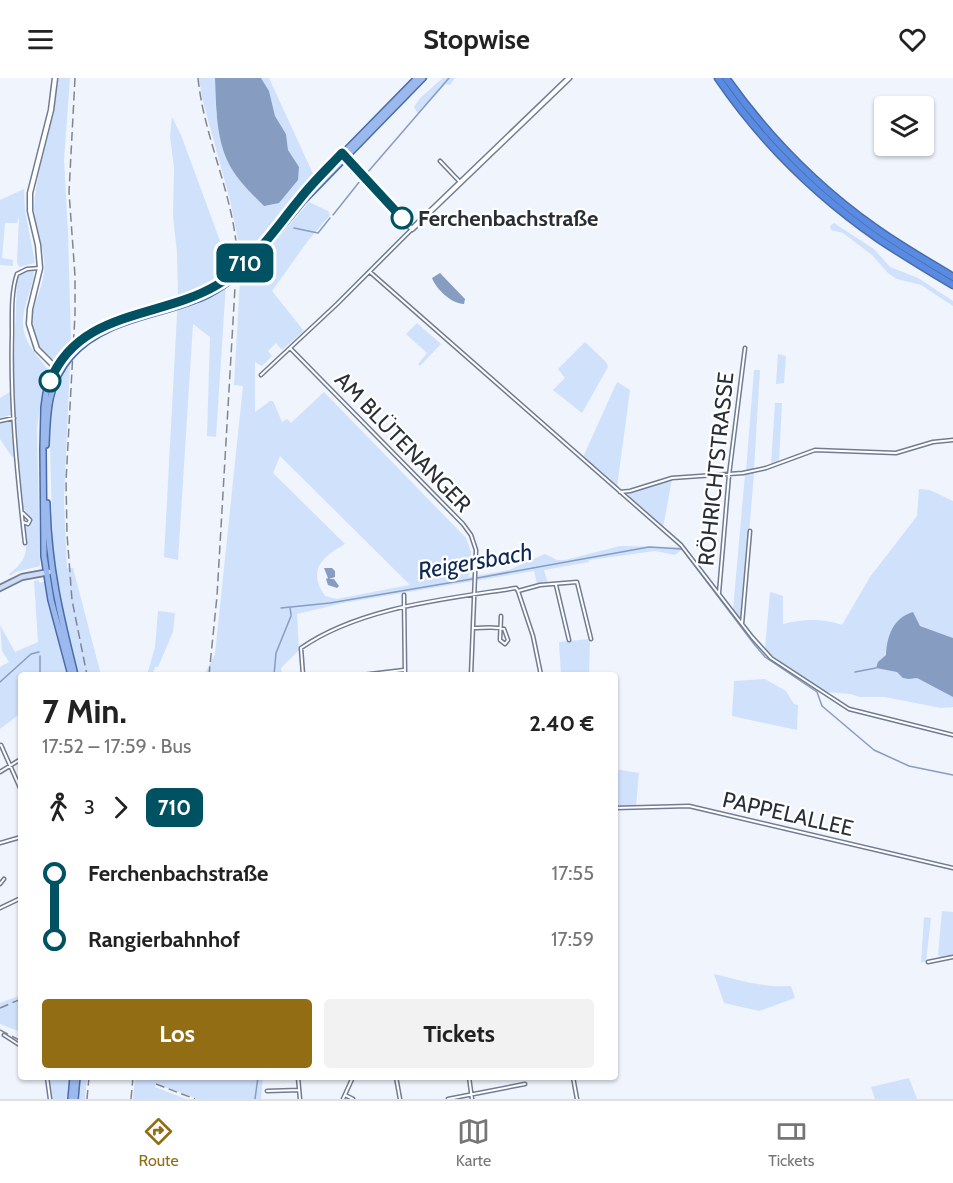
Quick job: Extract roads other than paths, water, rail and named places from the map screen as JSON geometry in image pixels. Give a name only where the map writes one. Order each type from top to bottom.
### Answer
[{"type":"highway","points":[[718,78],[778,153],[822,195],[879,239],[953,285]]},
{"type":"highway","points":[[726,78],[774,139],[828,191],[886,236],[953,277]]},
{"type":"main road","points":[[72,672],[51,600],[44,545],[43,420],[46,393],[58,370],[70,353],[90,337],[105,329],[197,300],[239,272],[417,78]]},
{"type":"main road","points":[[344,155],[423,78]]},
{"type":"main road","points":[[0,588],[22,577],[49,572]]},
{"type":"main road","points":[[73,1099],[75,1080]]},
{"type":"street","points":[[55,78],[51,110],[30,193],[30,211],[39,248],[40,268],[29,315],[30,330],[37,349],[58,370]]},
{"type":"street","points":[[261,375],[569,78]]},
{"type":"street","points":[[344,155],[412,229]]},
{"type":"street","points":[[440,161],[460,182]]},
{"type":"street","points":[[25,543],[11,370],[15,279],[22,270],[40,268]]},
{"type":"street","points":[[370,272],[681,545],[771,658],[842,706],[953,735]]},
{"type":"street","name":"AM BLÜTENANGER","points":[[291,348],[464,525],[471,535],[476,550],[471,672]]},
{"type":"street","name":"RÖHRICHTSTRASSE","points":[[719,594],[729,475],[745,348]]},
{"type":"street","points":[[0,421],[14,418]]},
{"type":"street","points":[[620,492],[672,478],[729,475],[759,470],[813,450],[896,453],[933,442],[953,440]]},
{"type":"street","points":[[626,497],[628,491]]},
{"type":"street","points":[[21,511],[30,520],[28,524],[22,522]]},
{"type":"street","points":[[742,624],[750,531]]},
{"type":"street","points":[[518,591],[574,581],[578,584],[591,639]]},
{"type":"street","points":[[556,584],[569,640]]},
{"type":"street","points":[[303,672],[301,648],[334,628],[368,616],[516,588],[533,636],[540,672]]},
{"type":"street","points":[[388,672],[405,670],[404,595]]},
{"type":"street","points":[[473,628],[501,628],[505,630],[508,640],[505,644],[500,640],[501,628],[501,615]]},
{"type":"street","points":[[1,745],[18,783]]},
{"type":"street","points":[[0,772],[18,761]]},
{"type":"street","name":"PAPPELALLEE","points":[[618,808],[689,806],[953,868]]},
{"type":"street","points":[[0,843],[18,838]]},
{"type":"street","points":[[0,884],[3,879]]},
{"type":"street","points":[[0,908],[18,899]]},
{"type":"street","points":[[928,962],[953,957]]},
{"type":"street","points":[[4,1035],[18,1044]]},
{"type":"street","points":[[47,1080],[50,1099]]},
{"type":"street","points":[[298,1080],[300,1099]]},
{"type":"street","points":[[352,1080],[344,1097],[353,1099]]},
{"type":"street","points":[[397,1080],[400,1099]]},
{"type":"street","points":[[469,1080],[472,1099]]},
{"type":"street","points":[[574,1080],[577,1099]]},
{"type":"street","points":[[448,1099],[525,1084]]},
{"type":"street","points":[[267,1092],[299,1090]]},
{"type":"waterway","points":[[367,173],[449,78]]},
{"type":"waterway","points":[[333,215],[360,181]]},
{"type":"waterway","points":[[294,228],[318,233],[330,218]]},
{"type":"waterway","name":"Reigersbach","points":[[281,608],[330,603],[649,547],[682,549],[765,657],[817,692],[822,706],[874,750],[909,766],[953,775]]},
{"type":"waterway","name":"Reigersbach","points":[[290,607],[291,615]]},
{"type":"waterway","points":[[274,672],[276,653],[291,616]]},
{"type":"waterway","points":[[0,682],[31,654],[39,652]]},
{"type":"waterway","points":[[40,656],[40,672]]},
{"type":"waterway","points":[[855,672],[876,668]]},
{"type":"waterway","points":[[255,1099],[258,1080]]},
{"type":"railway","points":[[75,78],[69,192],[75,276],[75,314],[66,481],[67,534],[72,600],[86,672]]},
{"type":"railway","points":[[198,78],[206,122],[230,209],[237,253],[217,596],[209,672]]},
{"type":"railway","points":[[0,1008],[18,1000]]},
{"type":"railway","points":[[0,1030],[18,1039]]},
{"type":"railway","points":[[87,1099],[89,1080]]},
{"type":"railway","points":[[131,1099],[133,1080]]},
{"type":"railway","points":[[156,1084],[195,1099]]},
{"type":"place","name":"Ferchenbachstraße","points":[[402,218]]}]
